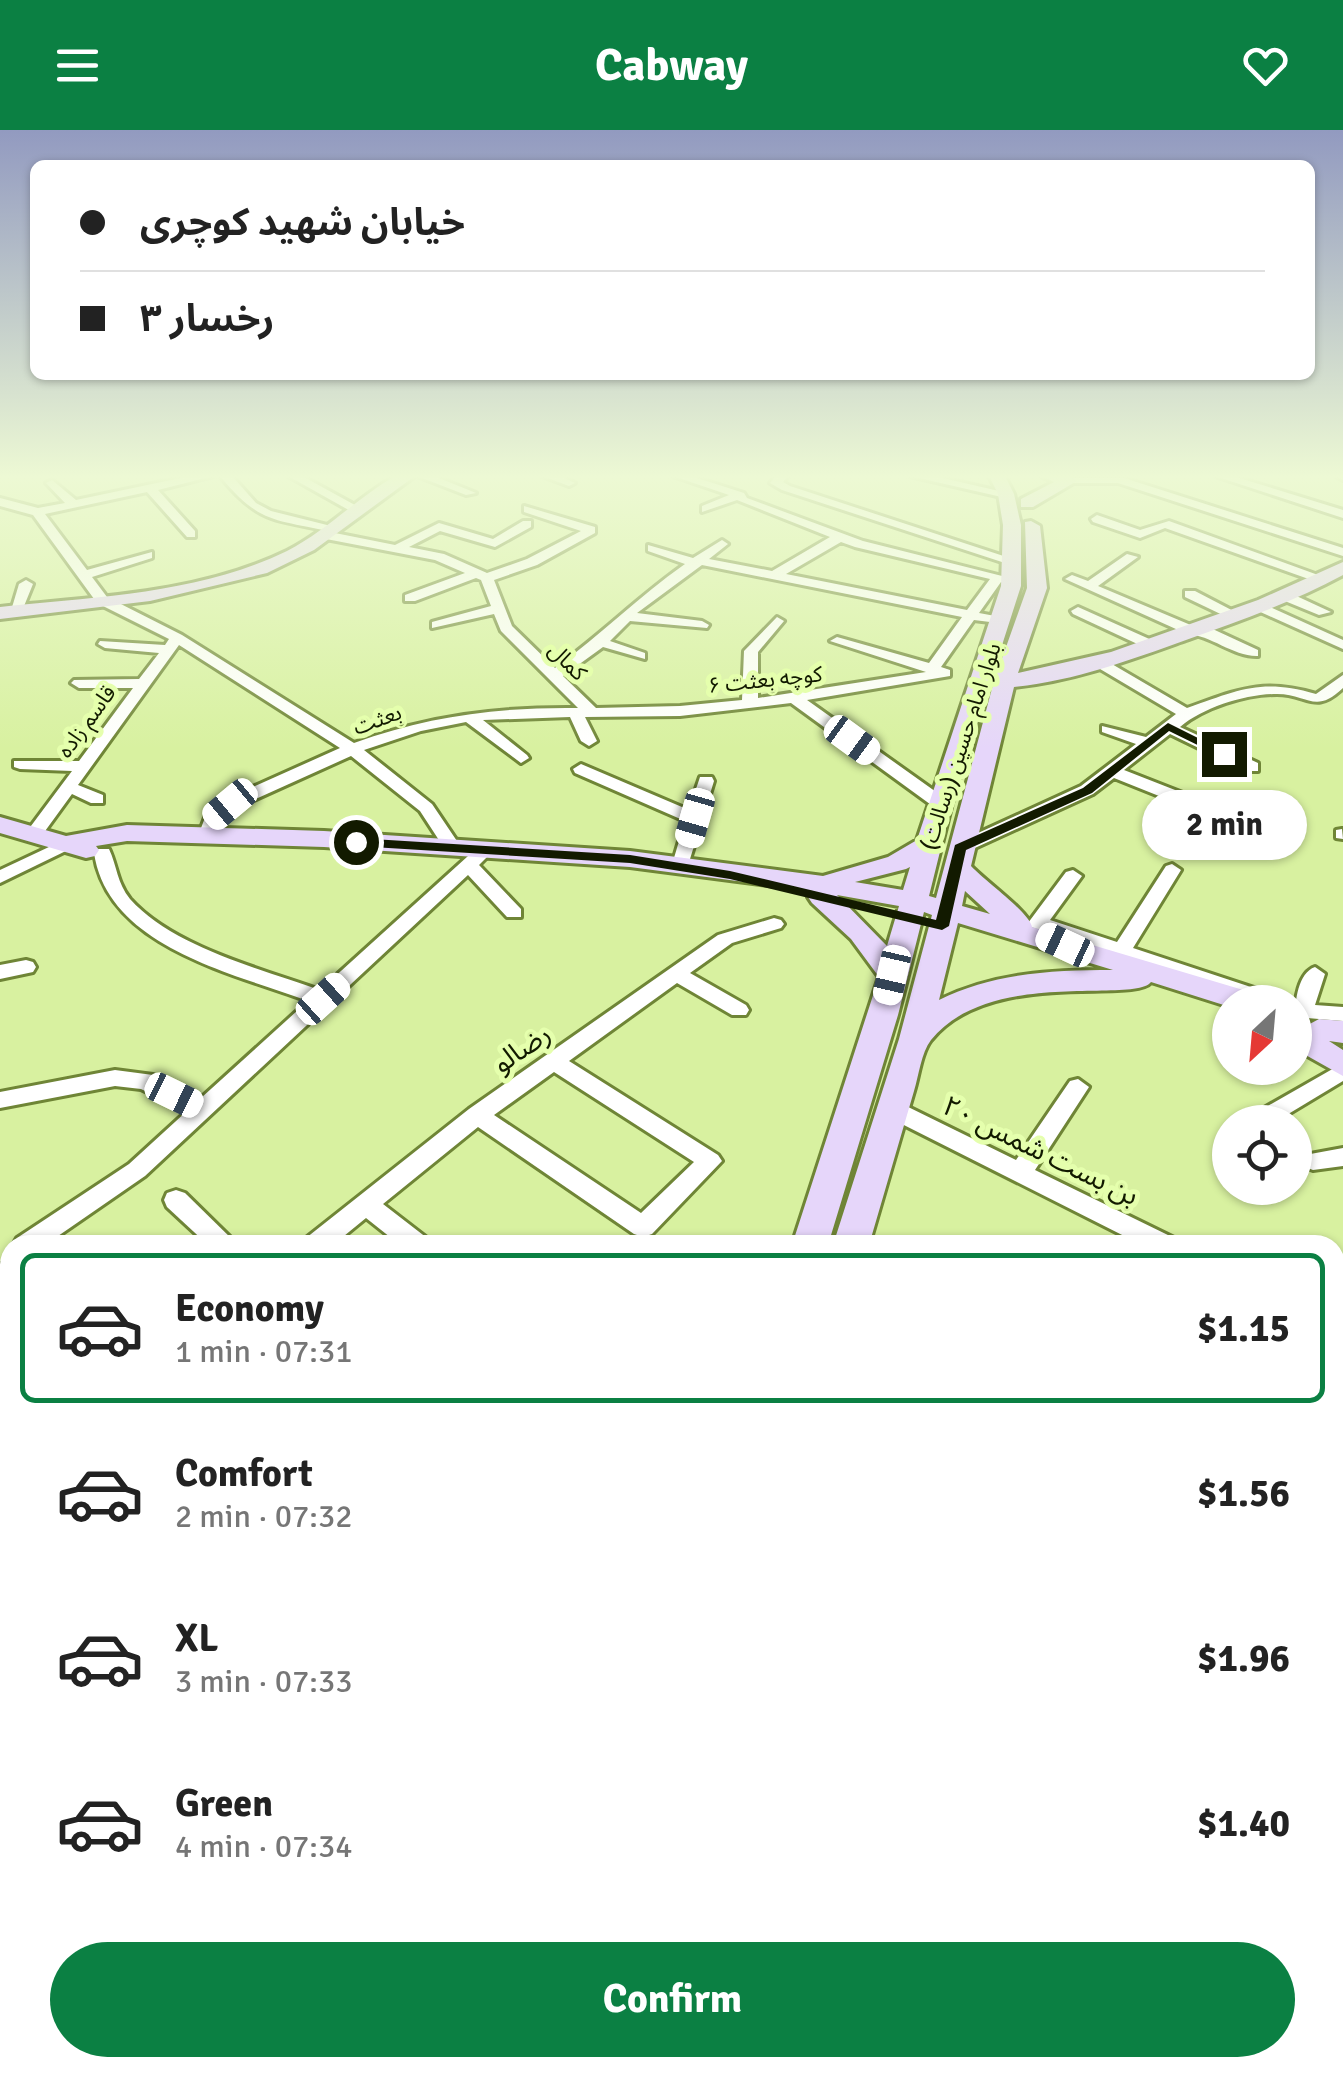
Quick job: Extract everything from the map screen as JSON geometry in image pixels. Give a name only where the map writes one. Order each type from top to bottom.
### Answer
[{"type":"main road","points":[[7,612],[232,577],[261,567]]},
{"type":"main road","name":"بلوار امام حسین (رسالت)","points":[[813,1235],[855,1107],[940,803],[1001,621],[1008,567]]},
{"type":"main road","name":"بلوار امام حسین (رسالت)","points":[[853,1235],[914,1039],[1005,681],[1037,588],[1032,567]]},
{"type":"main road","points":[[1005,681],[1046,679],[1100,662],[1261,607],[1343,569]]},
{"type":"main road","points":[[0,825],[104,854],[152,848],[194,835]]},
{"type":"main road","points":[[66,844],[99,836],[194,835],[324,839],[469,855],[630,859],[911,909],[1065,945],[1212,991]]},
{"type":"main road","points":[[818,890],[897,863],[928,845]]},
{"type":"main road","points":[[958,856],[982,894],[1017,923],[1065,945]]},
{"type":"main road","points":[[818,890],[875,946],[892,975]]},
{"type":"main road","points":[[944,917],[1212,1003]]},
{"type":"main road","points":[[914,1039],[948,1008],[986,990],[1093,979],[1142,982]]},
{"type":"main road","points":[[1317,1024],[1343,1068]]},
{"type":"street","points":[[76,567],[102,600],[355,751],[426,808],[469,855],[514,914]]},
{"type":"street","points":[[83,576],[111,567]]},
{"type":"street","points":[[461,567],[482,576]]},
{"type":"street","points":[[410,598],[515,567]]},
{"type":"street","points":[[554,676],[601,642],[642,600],[691,567]]},
{"type":"street","points":[[724,567],[1001,621]]},
{"type":"street","points":[[773,576],[789,567]]},
{"type":"street","points":[[983,567],[1008,572]]},
{"type":"street","points":[[994,567],[1008,572]]},
{"type":"street","points":[[1089,586],[1117,567]]},
{"type":"street","points":[[1287,567],[1322,579]]},
{"type":"street","points":[[838,641],[938,671],[973,616],[1008,572]]},
{"type":"street","name":"کمال","points":[[482,576],[506,628],[554,676],[582,712],[589,740]]},
{"type":"street","points":[[1072,579],[1253,653]]},
{"type":"street","points":[[7,612],[26,584]]},
{"type":"street","points":[[1190,594],[1236,616]]},
{"type":"street","points":[[1285,596],[1324,612]]},
{"type":"street","points":[[1261,607],[1343,645]]},
{"type":"street","points":[[438,626],[497,610]]},
{"type":"street","points":[[1078,611],[1151,645]]},
{"type":"street","points":[[626,616],[702,625]]},
{"type":"street","points":[[750,702],[751,651],[777,621]]},
{"type":"street","points":[[601,642],[640,656]]},
{"type":"street","points":[[104,644],[171,643]]},
{"type":"street","name":"قاسم زاده","points":[[34,834],[171,643]]},
{"type":"street","points":[[1100,662],[1186,714]]},
{"type":"street","name":"کوچه بعثت ۶","points":[[582,712],[684,711],[794,698],[938,671]]},
{"type":"street","points":[[958,856],[1088,790],[1186,714],[1251,691],[1283,689],[1317,699],[1328,695],[1343,679]]},
{"type":"street","points":[[79,683],[140,684]]},
{"type":"street","points":[[794,698],[940,803]]},
{"type":"street","name":"بعثت","points":[[194,835],[230,804],[404,731],[471,718],[582,712]]},
{"type":"street","points":[[471,718],[521,758]]},
{"type":"street","points":[[1168,726],[1252,768]]},
{"type":"street","points":[[1108,729],[1148,742]]},
{"type":"street","points":[[20,764],[82,766]]},
{"type":"street","points":[[580,770],[695,818]]},
{"type":"street","points":[[1112,770],[1215,812]]},
{"type":"street","points":[[680,868],[706,781]]},
{"type":"street","points":[[67,786],[97,799]]},
{"type":"street","points":[[0,877],[66,844]]},
{"type":"street","points":[[104,854],[110,886],[135,914],[164,934],[323,999]]},
{"type":"street","points":[[41,1235],[137,1170],[323,999],[469,855]]},
{"type":"street","points":[[1120,951],[1172,870]]},
{"type":"street","points":[[1073,876],[1038,923],[1223,985]]},
{"type":"street","name":"رضالو","points":[[327,1235],[477,1115],[725,939],[774,924]]},
{"type":"street","points":[[0,972],[26,966]]},
{"type":"street","points":[[676,974],[739,1010]]},
{"type":"street","points":[[1315,974],[1317,1024]]},
{"type":"street","points":[[477,1115],[642,1227],[710,1161],[555,1062]]},
{"type":"street","points":[[1285,1105],[1343,1068]]},
{"type":"street","points":[[0,1100],[115,1078],[145,1081],[203,1109]]},
{"type":"street","points":[[1020,1173],[1078,1087]]},
{"type":"street","name":"بن بست شمس ۲۰","points":[[890,1108],[1145,1235]]},
{"type":"street","points":[[1314,1161],[1343,1158]]},
{"type":"street","points":[[176,1200],[214,1235]]},
{"type":"street","points":[[366,1204],[405,1235]]},
{"type":"route","points":[[356,842],[630,859],[730,875],[942,926],[960,848],[1088,790],[1168,726],[1224,754]]}]
